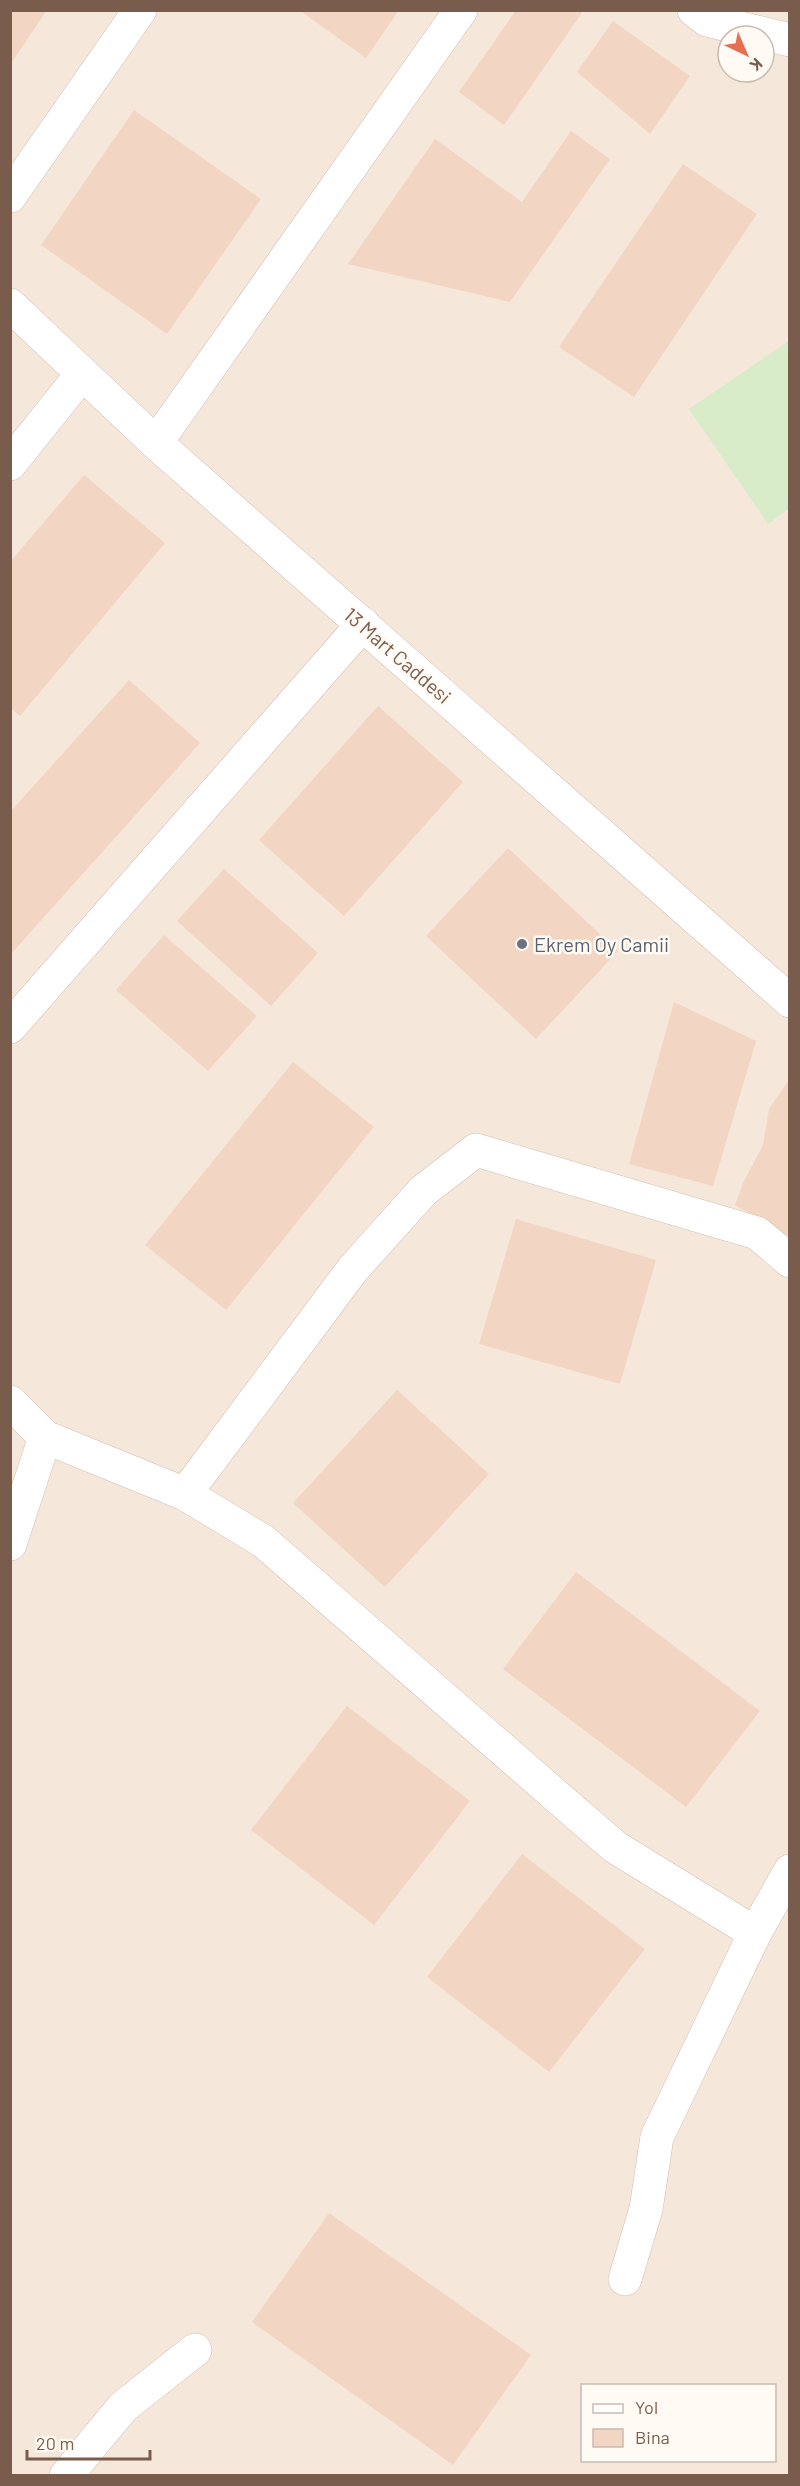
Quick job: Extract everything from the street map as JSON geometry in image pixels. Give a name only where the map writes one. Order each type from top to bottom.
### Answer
[{"type":"street","points":[[10,196],[140,10]]},
{"type":"street","points":[[156,443],[461,10]]},
{"type":"street","points":[[694,10],[707,20],[789,40]]},
{"type":"street","name":"13 Mart Caddesi","points":[[10,305],[156,443],[789,1001]]},
{"type":"street","points":[[10,464],[82,374]]},
{"type":"street","points":[[10,1027],[363,624]]},
{"type":"street","points":[[185,1494],[353,1269],[423,1191],[476,1150],[757,1233],[789,1261]]},
{"type":"street","points":[[10,1402],[45,1437],[185,1494],[263,1541],[615,1847],[754,1933]]},
{"type":"street","points":[[10,1545],[45,1437]]},
{"type":"street","points":[[625,2278],[646,2209],[657,2137],[754,1933],[789,1871]]},
{"type":"street","points":[[66,2475],[123,2406],[195,2350]]},
{"type":"shaded area","points":[[11,11],[789,11],[789,2475],[11,2475]]},
{"type":"green space","points":[[789,341],[789,509],[768,524],[689,409]]},
{"type":"building","points":[[10,10],[47,10],[10,65]]},
{"type":"building","points":[[299,10],[399,10],[366,58]]},
{"type":"building","points":[[516,10],[578,10],[582,13],[504,125],[459,92]]},
{"type":"building","points":[[613,21],[690,76],[650,134],[577,72]]},
{"type":"building","points":[[134,110],[261,199],[167,334],[41,245]]},
{"type":"building","points":[[571,131],[610,159],[510,302],[348,264],[435,139],[522,202]]},
{"type":"building","points":[[683,164],[757,214],[634,397],[559,347]]},
{"type":"building","points":[[84,475],[165,543],[20,716],[10,707],[10,562]]},
{"type":"building","points":[[129,680],[200,743],[10,955],[10,812]]},
{"type":"building","points":[[378,706],[463,782],[344,916],[259,840]]},
{"type":"building","name":"Ekrem Oy Camii","points":[[508,848],[618,951],[536,1039],[426,936]]},
{"type":"building","points":[[224,869],[318,953],[271,1006],[177,921]]},
{"type":"building","points":[[164,935],[257,1016],[208,1071],[116,990]]},
{"type":"building","points":[[674,1002],[756,1041],[713,1186],[629,1164]]},
{"type":"building","points":[[293,1062],[374,1127],[226,1310],[145,1245]]},
{"type":"building","points":[[790,1078],[790,1237],[735,1205],[743,1183],[763,1145],[769,1109]]},
{"type":"building","points":[[516,1219],[656,1260],[620,1384],[479,1344]]},
{"type":"building","points":[[397,1390],[489,1474],[385,1587],[293,1503]]},
{"type":"building","points":[[576,1572],[760,1711],[686,1807],[503,1669]]},
{"type":"building","points":[[347,1706],[470,1801],[374,1925],[251,1830]]},
{"type":"building","points":[[522,1854],[645,1949],[549,2072],[427,1977]]},
{"type":"building","points":[[329,2213],[531,2355],[453,2465],[252,2322]]},
{"type":"place","name":"Ekrem Oy Camii","points":[[522,944]]}]
